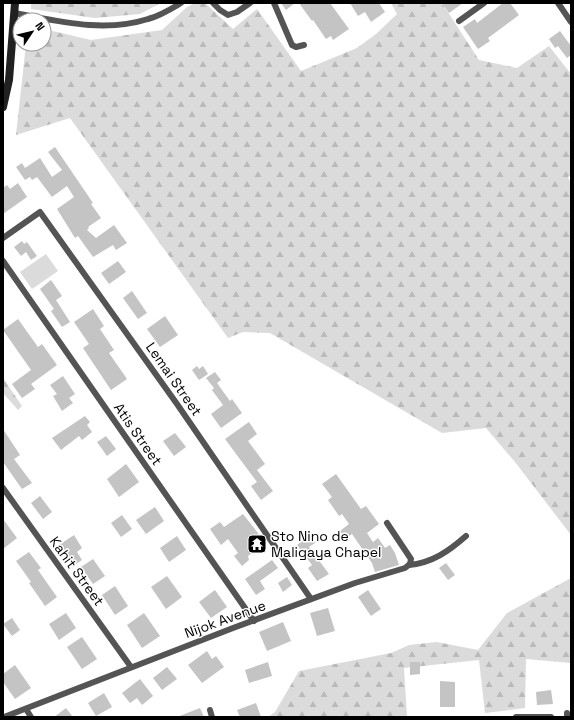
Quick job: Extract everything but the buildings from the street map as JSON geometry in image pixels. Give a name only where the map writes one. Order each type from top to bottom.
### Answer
[{"type":"main road","points":[[3,107],[9,80],[12,40]]},
{"type":"street","points":[[52,20],[92,26],[130,24],[159,16],[182,3]]},
{"type":"street","points":[[213,3],[228,15],[237,12],[250,3]]},
{"type":"street","points":[[274,3],[292,45],[296,47],[304,45]]},
{"type":"street","points":[[459,21],[484,3]]},
{"type":"street","points":[[558,3],[571,22]]},
{"type":"street","name":"Lemai Street","points":[[3,238],[40,212],[177,404],[312,599]]},
{"type":"street","name":"Atis Street","points":[[3,262],[254,621]]},
{"type":"street","name":"Kahit Street","points":[[3,488],[131,668]]},
{"type":"street","points":[[387,524],[411,558],[409,565]]},
{"type":"street","name":"Nijok Avenue","points":[[3,717],[195,642],[359,582],[441,556],[466,536]]},
{"type":"street","points":[[26,708],[31,717]]},
{"type":"street","points":[[210,710],[212,717]]},
{"type":"street","points":[[516,717],[551,717]]},
{"type":"green space","points":[[31,3],[161,3],[140,14],[95,18],[31,9]]},
{"type":"green space","points":[[195,3],[205,3],[233,29],[257,9],[301,71],[357,48],[376,34],[397,14],[391,3],[442,3],[479,60],[517,68],[549,46],[571,74],[571,175],[568,177],[571,184],[571,535],[515,462],[486,428],[442,433],[270,333],[243,332],[228,338],[70,118],[16,135],[25,52],[52,52],[52,31],[91,40],[162,30],[187,7]]},
{"type":"green space","points":[[46,254],[58,271],[32,289],[20,272]]},
{"type":"green space","points":[[3,378],[22,406],[18,410],[3,393]]},
{"type":"green space","points":[[571,578],[571,663],[526,659],[525,708],[485,713],[479,660],[404,668],[407,717],[268,717],[275,712],[299,671],[391,653],[409,645],[437,642],[478,650],[507,613]]},
{"type":"place","name":"Sto Nino de Maligaya Chapel","points":[[257,544]]}]
